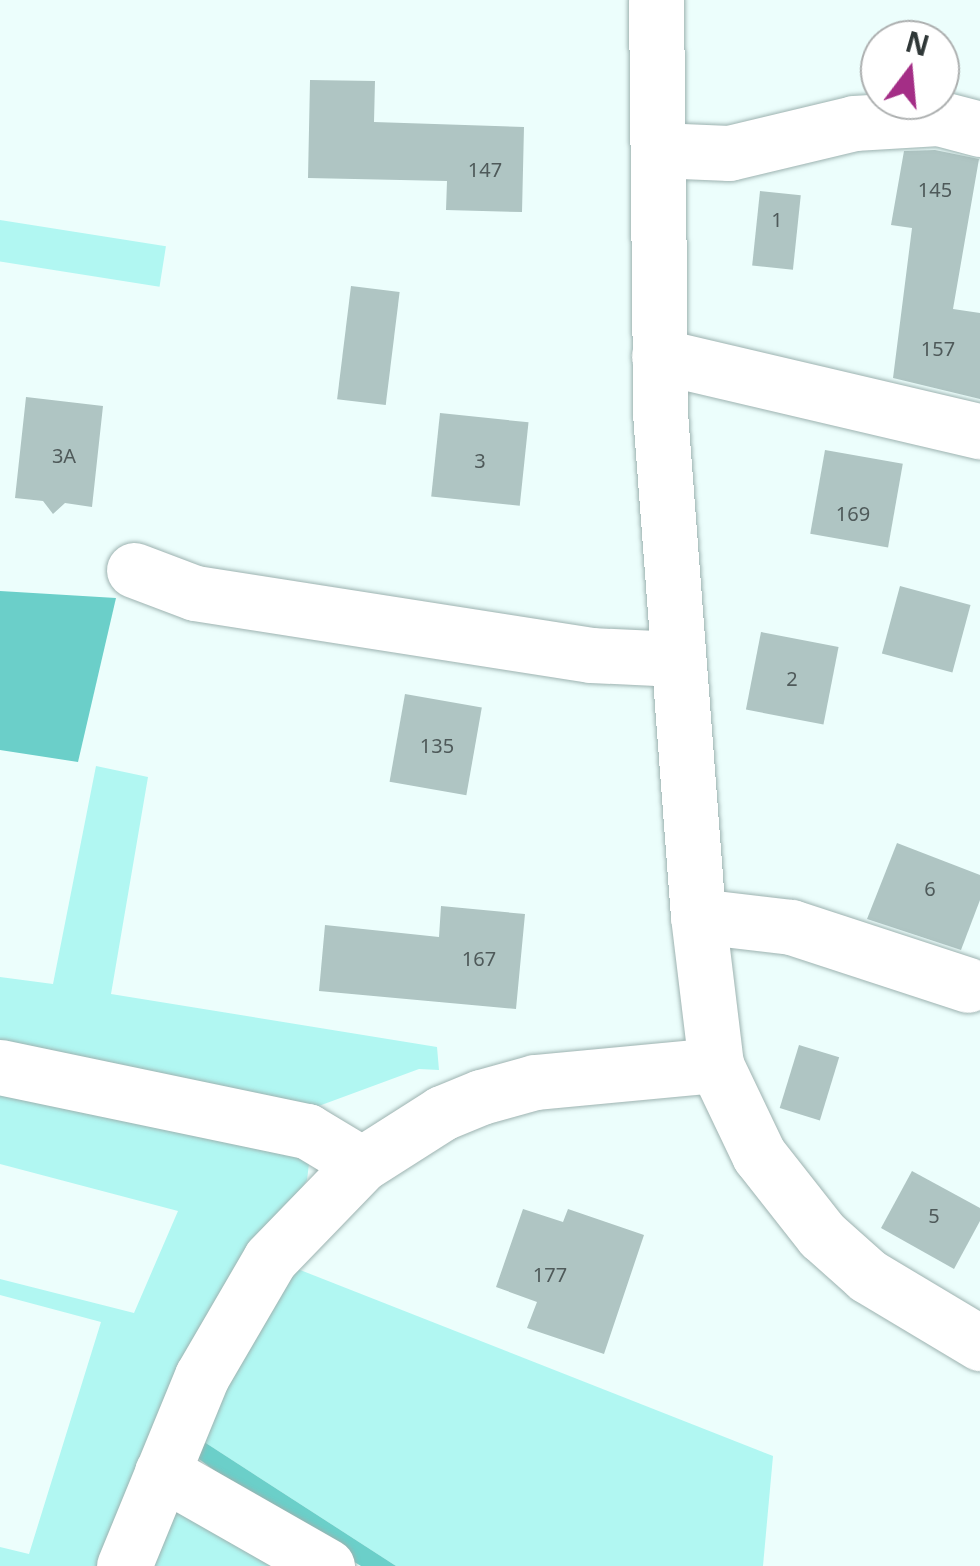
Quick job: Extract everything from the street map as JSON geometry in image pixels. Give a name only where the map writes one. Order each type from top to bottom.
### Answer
[{"type":"street","points":[[656,0],[659,356],[677,660],[698,916],[716,1065],[758,1155],[822,1235],[868,1276],[980,1343]]},
{"type":"street","points":[[658,150],[729,153],[854,123],[938,118],[980,129]]},
{"type":"street","points":[[659,356],[980,430]]},
{"type":"street","points":[[134,570],[195,593],[591,655],[677,660]]},
{"type":"street","points":[[698,916],[792,927],[968,985]]},
{"type":"street","points":[[124,1566],[202,1376],[270,1258],[362,1164],[442,1113],[517,1087],[716,1065]]},
{"type":"street","points":[[0,1067],[306,1131],[362,1164]]},
{"type":"street","points":[[162,1472],[327,1566]]},
{"type":"shaded area","points":[[0,220],[166,246],[160,287],[0,262]]},
{"type":"shaded area","points":[[0,591],[116,598],[78,762],[0,750]]},
{"type":"shaded area","points":[[96,766],[148,777],[111,994],[437,1047],[439,1070],[419,1069],[316,1107],[307,1180],[213,1324],[108,1566],[0,1566],[0,1547],[29,1554],[101,1322],[0,1295],[0,1279],[134,1313],[178,1211],[0,1164],[0,977],[53,984]]},
{"type":"shaded area","points":[[290,1266],[773,1456],[763,1566],[396,1566],[195,1436]]},
{"type":"shaded area","points":[[195,1436],[396,1566],[361,1566],[266,1509],[199,1459]]},
{"type":"shaded area","points":[[171,1499],[287,1566],[145,1566]]},
{"type":"building","points":[[310,80],[375,81],[374,122],[524,127],[522,212],[446,210],[447,181],[308,178]]},
{"type":"building","points":[[935,150],[979,159],[953,309],[980,313],[980,399],[893,378],[912,228],[891,225],[904,151]]},
{"type":"building","points":[[760,191],[801,195],[793,270],[752,266]]},
{"type":"building","points":[[351,286],[400,292],[386,405],[337,399]]},
{"type":"building","points":[[26,397],[103,406],[92,507],[65,503],[53,514],[43,501],[15,498]]},
{"type":"building","points":[[440,413],[529,422],[520,506],[431,497]]},
{"type":"building","points":[[825,450],[903,464],[888,547],[810,534]]},
{"type":"building","points":[[900,586],[971,605],[952,673],[882,654]]},
{"type":"building","points":[[761,632],[839,647],[823,725],[746,710]]},
{"type":"building","points":[[405,694],[482,708],[466,795],[390,782]]},
{"type":"building","points":[[897,843],[980,875],[980,900],[961,950],[867,919]]},
{"type":"building","points":[[441,906],[525,914],[516,1009],[319,991],[325,925],[439,937]]},
{"type":"building","points":[[799,1045],[839,1057],[820,1120],[780,1108]]},
{"type":"building","points":[[912,1171],[980,1208],[980,1221],[954,1269],[881,1228]]},
{"type":"building","points":[[523,1209],[563,1222],[568,1209],[644,1235],[604,1354],[527,1328],[537,1302],[496,1287]]}]
